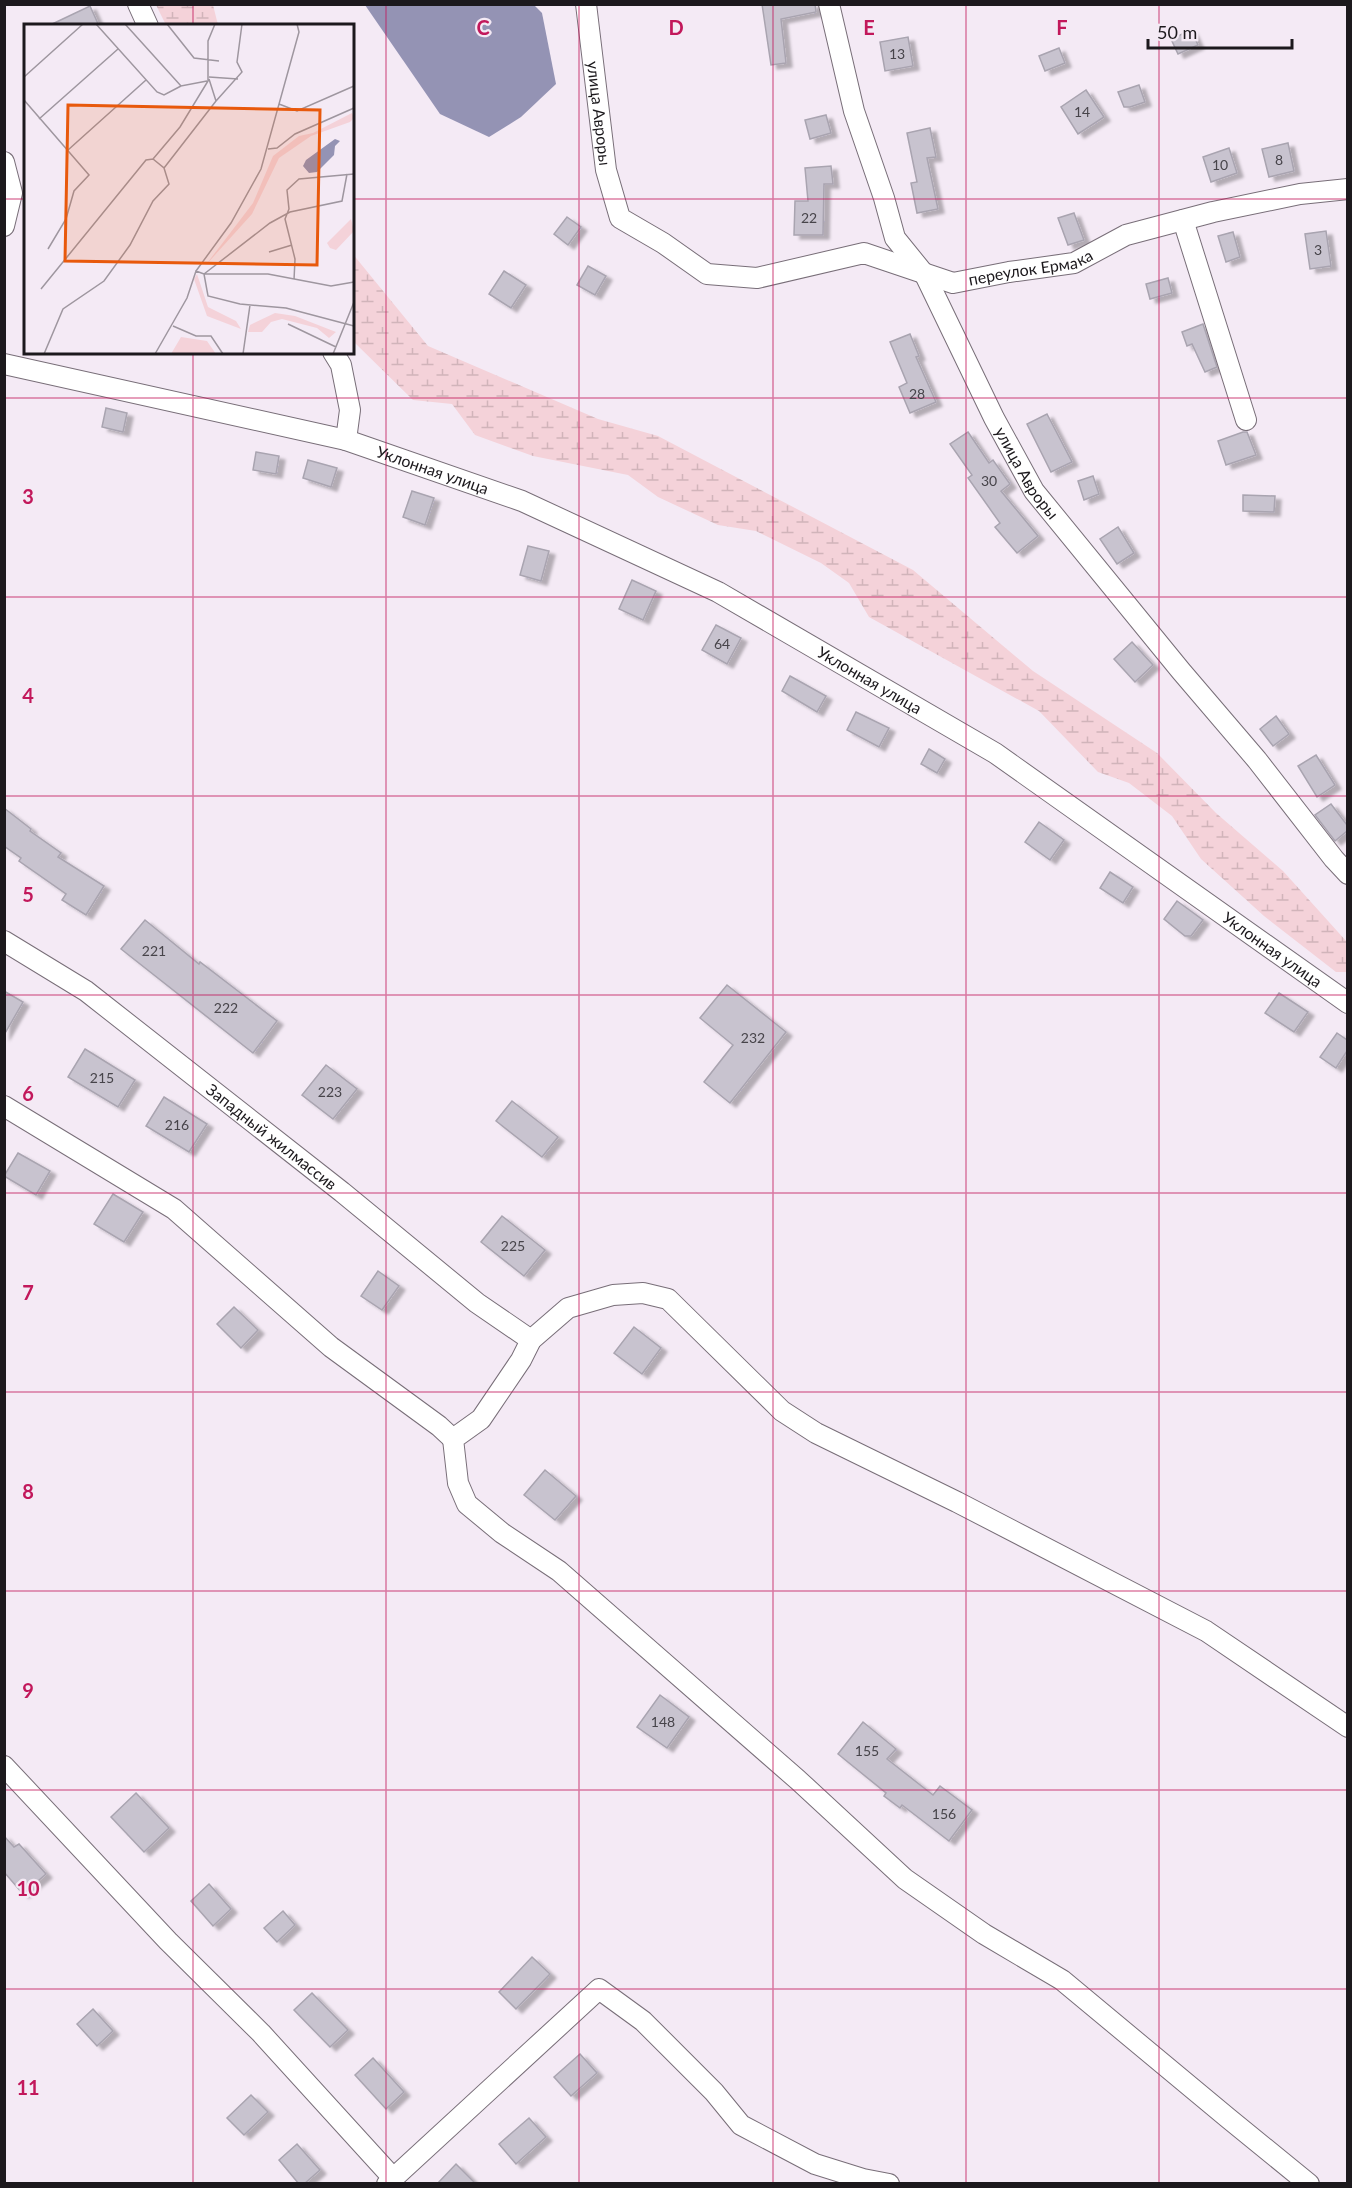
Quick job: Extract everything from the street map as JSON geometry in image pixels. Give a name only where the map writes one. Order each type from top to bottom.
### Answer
[{"type":"street","points":[[138,4],[147,24]]},
{"type":"street","name":"улица Авроры","points":[[586,4],[606,170],[620,218]]},
{"type":"street","name":"улица Авроры","points":[[829,4],[854,111],[884,198],[895,238],[925,275],[994,418],[1035,491],[1181,671],[1257,760],[1347,874]]},
{"type":"street","points":[[4,162],[12,193],[4,226]]},
{"type":"street","name":"переулок Ермака","points":[[620,218],[663,243],[707,274],[757,278],[864,253],[953,283],[1074,262],[1126,235],[1214,212],[1300,194],[1347,189]]},
{"type":"street","points":[[1183,220],[1246,420]]},
{"type":"street","points":[[334,354],[341,365],[350,410],[346,440]]},
{"type":"street","name":"Уклонная улица","points":[[4,364],[346,440],[522,501],[718,592],[995,753],[1347,1003]]},
{"type":"street","name":"Западный жилмассив","points":[[4,941],[86,991],[342,1192],[477,1303],[531,1340]]},
{"type":"street","points":[[4,1106],[174,1209],[331,1347],[453,1438],[458,1483],[468,1504],[502,1533],[559,1571],[798,1780],[905,1879],[984,1934],[1062,1980],[1309,2184]]},
{"type":"street","points":[[453,1438],[481,1419],[521,1360],[531,1340],[568,1308],[613,1295],[643,1293],[668,1299],[782,1411],[816,1433],[957,1502],[1206,1631],[1347,1727]]},
{"type":"street","points":[[4,1766],[160,1933],[261,2033],[390,2181],[599,1989],[643,2021],[714,2092],[741,2125],[815,2164],[862,2179],[889,2184]]},
{"type":"green space","points":[[156,5],[213,5],[218,24],[166,24]]},
{"type":"green space","points":[[354,255],[428,346],[598,419],[658,436],[913,570],[1033,671],[1157,753],[1216,813],[1283,871],[1347,942],[1347,972],[1336,972],[1264,916],[1201,859],[1172,816],[1129,783],[1098,772],[1039,711],[869,617],[849,583],[821,563],[756,531],[718,525],[658,497],[628,475],[533,456],[475,435],[452,404],[413,400],[355,343]]},
{"type":"water","points":[[365,5],[534,5],[542,13],[556,84],[521,117],[489,137],[440,114]]},
{"type":"building","points":[[762,4],[815,4],[816,12],[781,19],[786,63],[771,65]]},
{"type":"building","points":[[90,6],[98,24],[52,24]]},
{"type":"building","points":[[1191,30],[1198,45],[1178,54],[1171,39]]},
{"type":"building","points":[[908,37],[913,66],[885,71],[880,42]]},
{"type":"building","points":[[1059,48],[1065,63],[1045,71],[1039,56]]},
{"type":"building","points":[[1139,85],[1145,102],[1124,107],[1118,92]]},
{"type":"building","points":[[1086,90],[1104,117],[1078,134],[1061,107]]},
{"type":"building","points":[[826,115],[831,133],[810,139],[805,120]]},
{"type":"building","points":[[930,128],[936,157],[927,158],[938,209],[917,213],[911,183],[917,182],[907,133]]},
{"type":"building","points":[[1288,143],[1294,171],[1269,177],[1262,149]]},
{"type":"building","points":[[1229,148],[1237,173],[1211,182],[1203,157]]},
{"type":"building","points":[[831,166],[833,184],[824,184],[823,235],[794,235],[795,201],[808,201],[805,168]]},
{"type":"building","points":[[1074,213],[1084,240],[1068,245],[1058,218]]},
{"type":"building","points":[[567,217],[581,227],[568,245],[554,234]]},
{"type":"building","points":[[1326,231],[1331,266],[1310,269],[1305,234]]},
{"type":"building","points":[[1233,232],[1240,257],[1226,262],[1218,236]]},
{"type":"building","points":[[588,266],[606,276],[595,295],[577,285]]},
{"type":"building","points":[[504,271],[526,285],[511,308],[489,294]]},
{"type":"building","points":[[1168,278],[1172,293],[1150,299],[1146,284]]},
{"type":"building","points":[[1203,324],[1217,367],[1205,372],[1192,344],[1187,346],[1182,332]]},
{"type":"building","points":[[910,334],[919,356],[916,357],[936,402],[910,413],[899,387],[907,383],[890,342]]},
{"type":"building","points":[[106,408],[127,413],[123,432],[102,427]]},
{"type":"building","points":[[1047,414],[1072,462],[1051,472],[1027,424]]},
{"type":"building","points":[[968,432],[989,463],[993,460],[1010,484],[1001,491],[1038,536],[1017,553],[995,527],[1000,523],[968,478],[972,475],[950,444]]},
{"type":"building","points":[[1247,432],[1256,455],[1226,465],[1218,441]]},
{"type":"building","points":[[256,452],[279,456],[276,474],[253,470]]},
{"type":"building","points":[[308,460],[337,468],[331,487],[303,478]]},
{"type":"building","points":[[1093,476],[1099,494],[1084,500],[1078,481]]},
{"type":"building","points":[[412,491],[434,498],[425,525],[403,517]]},
{"type":"building","points":[[1243,495],[1275,496],[1274,512],[1243,511]]},
{"type":"building","points":[[1118,527],[1134,553],[1117,564],[1100,539]]},
{"type":"building","points":[[528,546],[549,551],[541,581],[520,575]]},
{"type":"building","points":[[632,580],[656,591],[643,620],[619,609]]},
{"type":"building","points":[[716,625],[741,638],[727,664],[702,650]]},
{"type":"building","points":[[1132,642],[1153,665],[1135,682],[1114,659]]},
{"type":"building","points":[[790,676],[826,696],[817,712],[782,691]]},
{"type":"building","points":[[856,712],[889,728],[879,747],[847,730]]},
{"type":"building","points":[[1276,716],[1289,734],[1273,746],[1260,729]]},
{"type":"building","points":[[929,749],[945,759],[937,773],[921,764]]},
{"type":"building","points":[[1316,755],[1335,785],[1317,797],[1298,766]]},
{"type":"building","points":[[1331,804],[1347,825],[1347,831],[1335,841],[1315,815]]},
{"type":"building","points":[[4,808],[31,829],[30,831],[61,853],[58,857],[104,886],[86,915],[62,900],[66,894],[19,861],[21,858],[4,846]]},
{"type":"building","points":[[1039,822],[1064,840],[1050,860],[1025,842]]},
{"type":"building","points":[[1110,872],[1133,887],[1123,903],[1100,888]]},
{"type":"building","points":[[1177,901],[1203,920],[1191,936],[1185,936],[1164,919]]},
{"type":"building","points":[[145,920],[199,964],[200,962],[277,1021],[253,1053],[121,949]]},
{"type":"building","points":[[727,985],[786,1032],[730,1103],[704,1082],[733,1045],[700,1018]]},
{"type":"building","points":[[4,991],[23,1002],[4,1035]]},
{"type":"building","points":[[1279,993],[1308,1012],[1294,1032],[1265,1013]]},
{"type":"building","points":[[1337,1033],[1347,1040],[1347,1051],[1336,1068],[1320,1057]]},
{"type":"building","points":[[85,1049],[135,1080],[118,1107],[68,1077]]},
{"type":"building","points":[[326,1065],[357,1089],[333,1119],[302,1095]]},
{"type":"building","points":[[164,1097],[207,1124],[189,1152],[146,1126]]},
{"type":"building","points":[[512,1101],[558,1137],[542,1157],[496,1121]]},
{"type":"building","points":[[18,1153],[50,1171],[36,1195],[4,1176]]},
{"type":"building","points":[[113,1194],[143,1212],[124,1242],[94,1224]]},
{"type":"building","points":[[502,1216],[545,1250],[524,1276],[481,1242]]},
{"type":"building","points":[[378,1271],[399,1286],[382,1310],[361,1296]]},
{"type":"building","points":[[234,1307],[258,1330],[241,1348],[217,1324]]},
{"type":"building","points":[[634,1327],[661,1348],[642,1374],[614,1353]]},
{"type":"building","points":[[545,1470],[576,1496],[555,1520],[524,1495]]},
{"type":"building","points":[[660,1695],[689,1717],[667,1748],[637,1727]]},
{"type":"building","points":[[863,1722],[896,1749],[887,1759],[933,1795],[940,1786],[972,1810],[949,1841],[902,1805],[900,1808],[884,1796],[886,1793],[838,1754]]},
{"type":"building","points":[[136,1793],[169,1828],[144,1852],[111,1817]]},
{"type":"building","points":[[4,1836],[14,1847],[19,1844],[46,1874],[23,1894],[4,1872]]},
{"type":"building","points":[[209,1884],[231,1909],[213,1926],[191,1901]]},
{"type":"building","points":[[283,1911],[295,1925],[277,1942],[264,1928]]},
{"type":"building","points":[[532,1957],[550,1974],[516,2009],[499,1992]]},
{"type":"building","points":[[312,1993],[348,2030],[330,2047],[294,2010]]},
{"type":"building","points":[[93,2009],[113,2031],[97,2046],[77,2024]]},
{"type":"building","points":[[580,2054],[597,2073],[571,2096],[554,2077]]},
{"type":"building","points":[[373,2058],[404,2092],[386,2109],[355,2075]]},
{"type":"building","points":[[251,2095],[268,2112],[244,2135],[227,2118]]},
{"type":"building","points":[[529,2118],[546,2137],[516,2164],[499,2144]]},
{"type":"building","points":[[297,2144],[320,2170],[304,2184],[299,2184],[279,2160]]},
{"type":"building","points":[[456,2164],[476,2184],[437,2184]]}]
